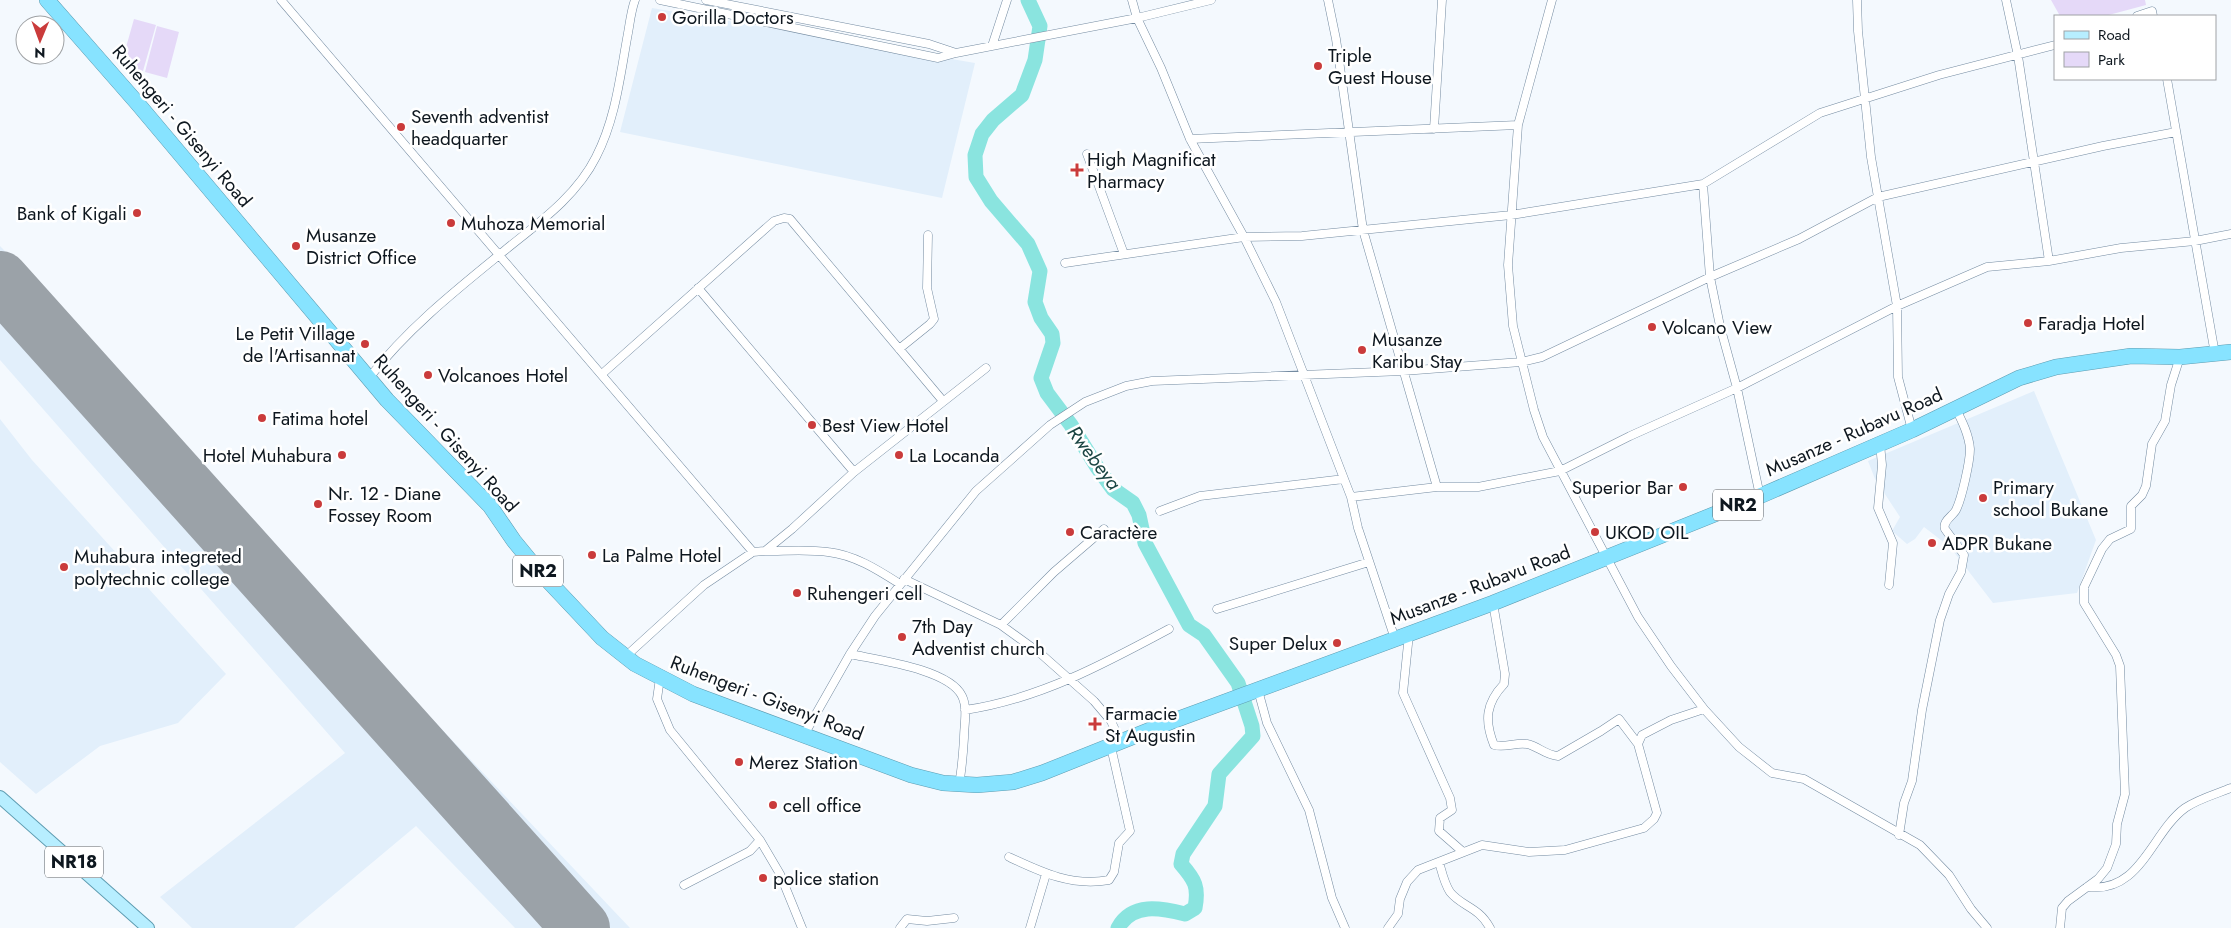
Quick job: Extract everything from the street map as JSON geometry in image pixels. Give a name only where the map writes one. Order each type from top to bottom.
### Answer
[{"type":"highway","name":"Ruhengeri - Gisenyi Road","points":[[47,0],[138,104],[368,378],[407,422],[490,506],[514,541],[537,569],[602,638],[625,657],[660,678],[693,694],[910,775],[943,783],[977,785],[1013,782],[1042,773],[1254,691]]},
{"type":"highway","name":"Musanze - Rubavu Road","points":[[1254,691],[1493,602],[1760,496],[1912,430],[2019,378],[2056,367],[2131,356],[2180,357],[2231,352]]},
{"type":"main road","name":"NR18","points":[[0,796],[148,928]]},
{"type":"street","points":[[280,0],[753,552]]},
{"type":"street","points":[[368,378],[388,353],[407,335],[570,194],[595,159],[616,106],[634,0]]},
{"type":"street","points":[[660,0],[938,58],[1137,18],[1211,0]]},
{"type":"street","points":[[706,0],[929,44],[956,53]]},
{"type":"street","points":[[992,46],[1007,0]]},
{"type":"street","points":[[1132,0],[1137,18],[1162,68],[1190,139],[1244,237],[1276,302],[1305,375],[1351,498],[1369,562],[1402,637],[1403,693],[1450,798],[1452,810],[1440,818],[1439,831],[1463,852]]},
{"type":"street","points":[[1328,0],[1336,38],[1363,230],[1437,487]]},
{"type":"street","points":[[1434,128],[1442,0]]},
{"type":"street","points":[[1552,0],[1518,126],[1508,265],[1513,326],[1521,362],[1543,437],[1638,617],[1671,666],[1704,708],[1739,747],[1772,773],[1804,779],[1899,834],[1920,844],[1948,874],[1971,909],[1987,928]]},
{"type":"street","points":[[1858,0],[1864,101],[1897,306],[1898,377],[1912,430]]},
{"type":"street","points":[[2006,0],[2018,56],[2049,261]]},
{"type":"street","points":[[2140,15],[2152,10],[2153,15]]},
{"type":"street","points":[[1065,263],[1244,237],[1302,236],[1429,222],[1511,216],[1703,184],[1820,114],[1939,75],[2054,45]]},
{"type":"street","points":[[2167,80],[2215,354]]},
{"type":"street","points":[[1190,139],[1518,126]]},
{"type":"street","points":[[804,735],[874,616],[976,491],[1050,425],[1085,402],[1126,386],[1152,381],[1403,371],[1521,362],[1542,357],[1710,277],[1798,239],[1878,197],[2103,146],[2176,132]]},
{"type":"street","points":[[1087,154],[1124,254]]},
{"type":"street","points":[[1703,184],[1710,277],[1760,496]]},
{"type":"street","points":[[602,374],[774,220],[784,218],[790,219],[943,401]]},
{"type":"street","points":[[1351,498],[1437,487],[1478,487],[1560,471],[1630,436],[1736,388],[1897,306],[1987,267],[2049,261],[2121,248],[2195,241],[2231,234]]},
{"type":"street","points":[[899,349],[934,319],[927,288],[928,235]]},
{"type":"street","points":[[698,288],[854,472]]},
{"type":"street","points":[[2060,928],[2062,908],[2068,900],[2098,879],[2112,857],[2117,824],[2125,794],[2125,742],[2120,666],[2116,655],[2084,603],[2084,587],[2102,549],[2110,539],[2131,529],[2131,506],[2142,495],[2146,486],[2152,444],[2165,421],[2171,385],[2180,357]]},
{"type":"street","points":[[765,551],[854,472],[986,368]]},
{"type":"street","points":[[1899,834],[1904,803],[1912,780],[1922,710],[1940,620],[1949,594],[1961,572],[1964,554],[1945,529],[1946,522],[1956,511],[1970,456],[1970,446],[1965,427],[1956,409]]},
{"type":"street","points":[[1880,444],[1882,465],[1878,508],[1893,543],[1889,585]]},
{"type":"street","points":[[1160,511],[1200,496],[1344,479]]},
{"type":"street","points":[[1002,625],[1054,572],[1104,528]]},
{"type":"street","points":[[625,657],[704,585],[753,552],[828,552],[845,555],[1002,625],[1041,654],[1068,680],[1094,701],[1111,721],[1130,831],[1118,842],[1114,872],[1109,880],[1096,882],[1068,880],[1046,874],[1009,857]]},
{"type":"street","points":[[1217,610],[1369,562]]},
{"type":"street","points":[[1388,928],[1398,914],[1400,899],[1407,882],[1418,870],[1482,845],[1529,852],[1565,850],[1644,828],[1657,813],[1638,744],[1619,719],[1558,756],[1549,755],[1527,744],[1494,745],[1489,732],[1490,703],[1493,696],[1504,684],[1505,674],[1493,602]]},
{"type":"street","points":[[965,710],[1018,699],[1068,680],[1115,658],[1169,629]]},
{"type":"street","points":[[850,654],[923,671],[954,685],[963,697],[965,710],[962,773],[959,784]]},
{"type":"street","points":[[660,678],[657,699],[670,730],[760,840],[780,874],[802,928]]},
{"type":"street","points":[[1254,691],[1267,723],[1309,810],[1332,898],[1345,928]]},
{"type":"street","points":[[1638,744],[1642,734],[1671,720],[1704,708]]},
{"type":"street","points":[[2087,887],[2097,888],[2111,885],[2130,875],[2145,859],[2184,808],[2231,788]]},
{"type":"street","points":[[684,885],[750,851],[760,840]]},
{"type":"street","points":[[1439,862],[1445,882],[1451,893],[1483,915],[1490,928]]},
{"type":"street","points":[[1030,928],[1046,874]]},
{"type":"street","points":[[900,928],[907,919],[927,921],[954,918]]},
{"type":"shaded area","points":[[652,8],[975,63],[942,198],[620,132]]},
{"type":"shaded area","points":[[0,246],[39,286],[220,495],[630,928],[515,928],[416,826],[294,928],[192,928],[160,897],[345,753],[0,360]]},
{"type":"shaded area","name":"Primary school Bukane","points":[[2034,391],[2096,540],[2077,593],[1993,603],[1950,547],[1924,527],[1915,539],[1907,544],[1892,531],[1900,517],[1875,479],[1868,461]]},
{"type":"shaded area","name":"Muhabura integreted polytechnic college","points":[[0,419],[32,460],[226,674],[178,723],[100,746],[36,794],[0,762]]},
{"type":"green space","points":[[2051,0],[2145,0],[2146,5],[2109,15],[2059,15]]},
{"type":"green space","points":[[134,19],[156,25],[143,71],[121,65]]},
{"type":"green space","points":[[157,26],[179,32],[167,78],[145,72]]},
{"type":"waterway","name":"Rwebeya","points":[[1028,0],[1040,26],[1035,60],[1022,95],[993,120],[982,134],[975,155],[976,177],[991,201],[1028,244],[1040,271],[1035,302],[1041,318],[1052,334],[1053,343],[1041,378],[1047,393],[1071,425],[1113,489],[1133,503],[1139,515],[1145,543],[1189,625],[1204,635],[1238,683],[1252,726],[1253,736],[1219,774],[1215,806],[1183,854],[1181,864],[1195,884],[1195,908],[1185,914],[1157,909],[1139,911],[1131,914],[1118,928]]},
{"type":"runway","points":[[0,280],[581,928]]},
{"type":"place","name":"Gorilla Doctors","points":[[662,17]]},
{"type":"place","name":"Triple Guest House","points":[[1318,66]]},
{"type":"place","name":"Seventh adventist headquarter","points":[[401,127]]},
{"type":"place","name":"High Magnificat Pharmacy","points":[[1077,170]]},
{"type":"place","name":"Bank of Kigali","points":[[137,213]]},
{"type":"place","name":"Muhoza Memorial","points":[[451,223]]},
{"type":"place","name":"Musanze District Office","points":[[296,246]]},
{"type":"place","name":"Faradja Hotel","points":[[2028,323]]},
{"type":"place","name":"Volcano View","points":[[1652,327]]},
{"type":"place","name":"Le Petit Village de l'Artisannat","points":[[365,344]]},
{"type":"place","name":"Musanze Karibu Stay","points":[[1362,350]]},
{"type":"place","name":"Volcanoes Hotel","points":[[428,375]]},
{"type":"place","name":"Fatima hotel","points":[[262,418]]},
{"type":"place","name":"Best View Hotel","points":[[812,425]]},
{"type":"place","name":"Hotel Muhabura","points":[[342,455]]},
{"type":"place","name":"La Locanda","points":[[899,455]]},
{"type":"place","name":"Superior Bar","points":[[1683,487]]},
{"type":"place","name":"Primary school Bukane","points":[[1983,498]]},
{"type":"place","name":"Nr. 12 - Diane Fossey Room","points":[[318,504]]},
{"type":"place","name":"Caractère","points":[[1070,532]]},
{"type":"place","name":"UKOD OIL","points":[[1595,532]]},
{"type":"place","name":"ADPR Bukane","points":[[1932,543]]},
{"type":"place","name":"La Palme Hotel","points":[[592,555]]},
{"type":"place","name":"Muhabura integreted polytechnic college","points":[[64,567]]},
{"type":"place","name":"Ruhengeri cell","points":[[797,593]]},
{"type":"place","name":"7th Day Adventist church","points":[[902,637]]},
{"type":"place","name":"Super Delux","points":[[1337,643]]},
{"type":"place","name":"Farmacie St Augustin","points":[[1095,724]]},
{"type":"place","name":"Merez Station","points":[[739,762]]},
{"type":"place","name":"cell office","points":[[773,805]]},
{"type":"place","name":"police station","points":[[763,878]]}]
